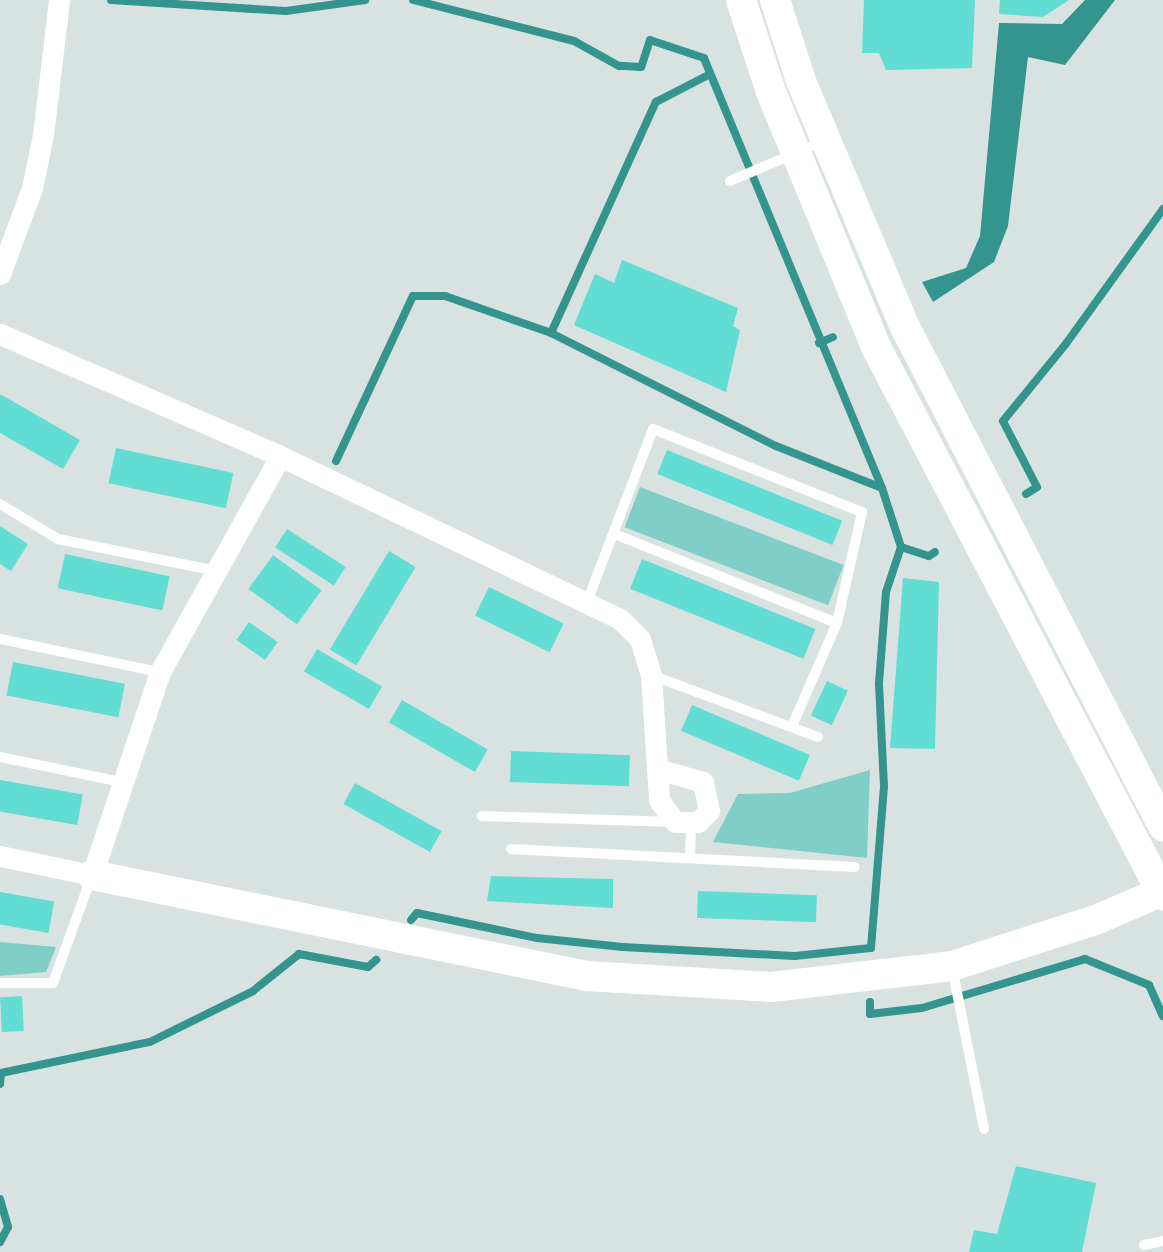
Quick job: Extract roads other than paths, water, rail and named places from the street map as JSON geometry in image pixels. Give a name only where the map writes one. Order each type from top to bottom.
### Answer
[{"type":"street","points":[[0,856],[587,976],[771,987],[954,976],[1162,892],[876,347],[796,154],[741,0]]},
{"type":"street","points":[[774,0],[825,140],[906,329],[1163,826]]},
{"type":"street","points":[[0,274],[28,197],[43,135],[59,1]]},
{"type":"street","points":[[0,334],[280,456],[620,619],[640,639],[651,675],[657,769],[659,800],[683,822],[709,812],[703,782],[657,769]]},
{"type":"street","points":[[92,875],[126,783],[160,672],[218,572],[280,456]]},
{"type":"lane","points":[[730,181],[825,140]]},
{"type":"lane","points":[[587,602],[653,429],[862,512],[837,622],[793,724]]},
{"type":"lane","points":[[0,504],[58,539],[218,572]]},
{"type":"lane","points":[[614,534],[837,622]]},
{"type":"lane","points":[[0,639],[160,672]]},
{"type":"lane","points":[[651,675],[793,724],[818,736]]},
{"type":"lane","points":[[0,757],[126,783]]},
{"type":"lane","points":[[482,816],[683,822],[690,856]]},
{"type":"lane","points":[[511,849],[690,856],[855,867]]},
{"type":"lane","points":[[0,983],[53,983],[92,875]]},
{"type":"lane","points":[[954,976],[984,1129]]},
{"type":"lane","points":[[1144,1245],[1163,1241]]},
{"type":"waterway","points":[[111,0],[286,11],[365,0]]},
{"type":"waterway","points":[[411,920],[417,913],[537,938],[623,947],[795,956],[871,948],[884,787],[879,683],[886,592],[901,547],[882,488],[704,58],[650,40],[641,67],[619,66],[574,41],[413,0]]},
{"type":"waterway","points":[[551,333],[656,102],[710,74]]},
{"type":"waterway","points":[[1026,494],[1037,487],[1003,421],[1065,345],[1163,209]]},
{"type":"waterway","points":[[336,461],[413,296],[445,296],[551,333],[776,446],[882,488]]},
{"type":"waterway","points":[[819,343],[833,337]]},
{"type":"waterway","points":[[901,547],[929,556],[935,552]]},
{"type":"waterway","points":[[0,1084],[1,1073],[150,1042],[253,991],[299,954],[368,967],[376,960]]},
{"type":"waterway","points":[[870,1002],[870,1014],[922,1008],[1085,959],[1149,985],[1163,1016]]},
{"type":"waterway","points":[[0,1199],[8,1227],[0,1242]]}]
